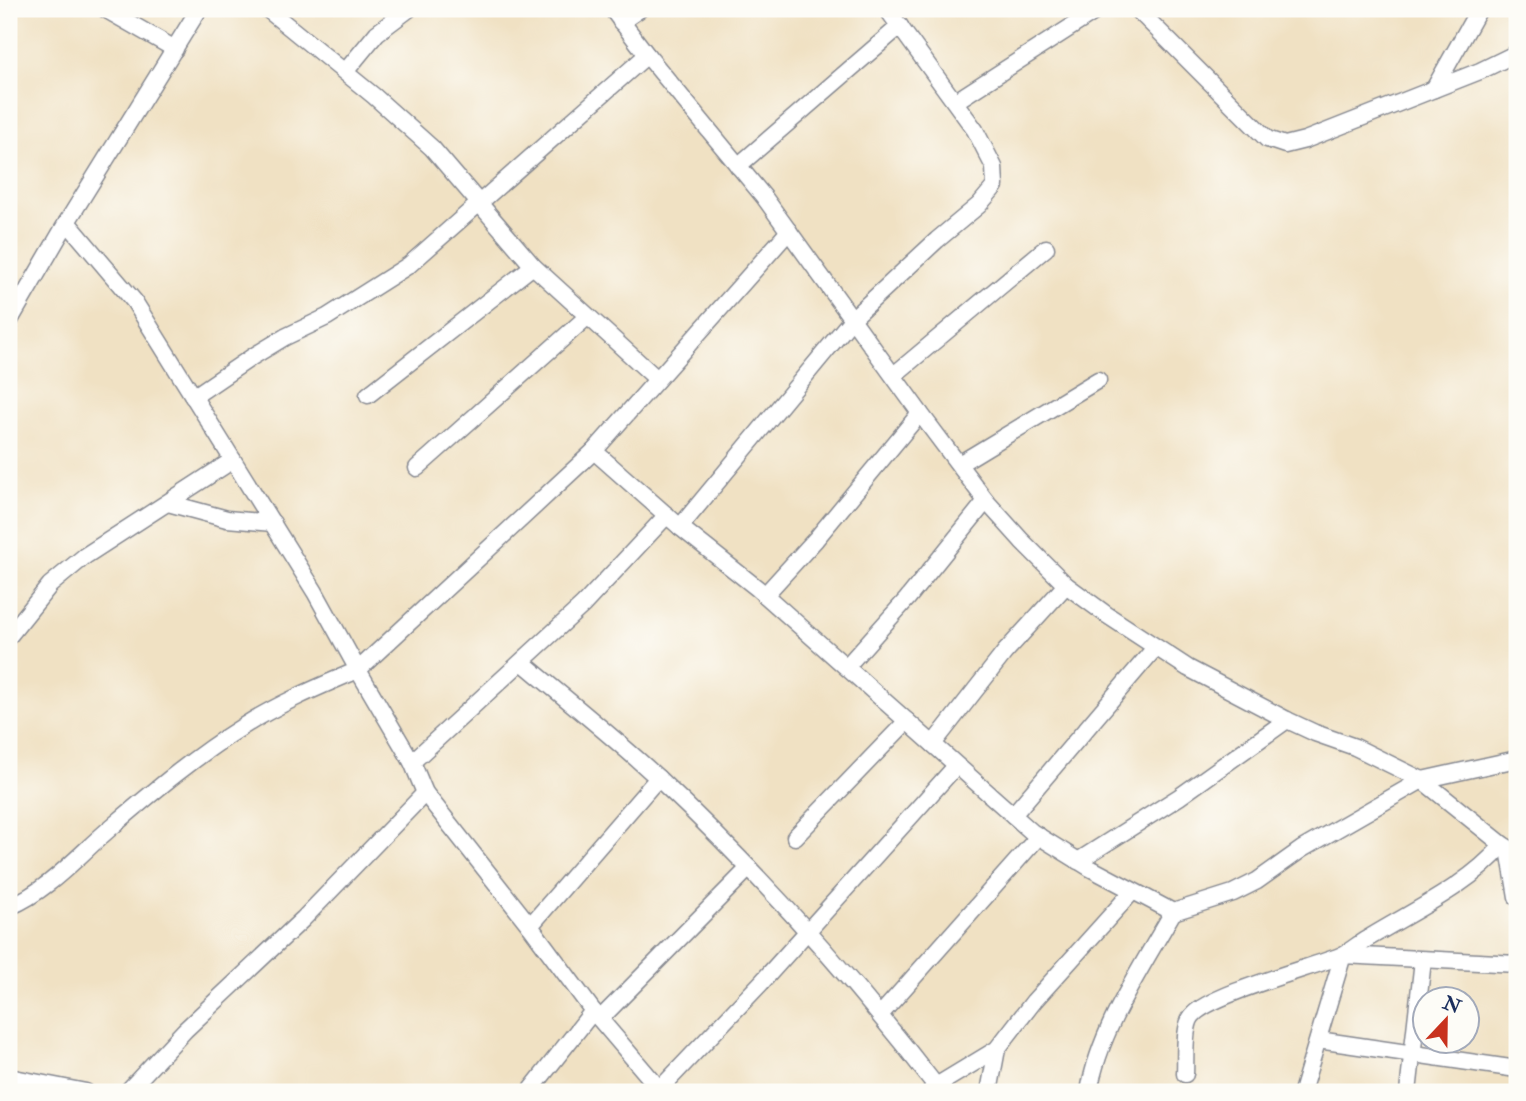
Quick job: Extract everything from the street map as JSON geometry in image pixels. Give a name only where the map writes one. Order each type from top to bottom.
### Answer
[{"type":"street","points":[[105,9],[175,49]]},
{"type":"street","points":[[9,322],[66,222],[199,9]]},
{"type":"street","points":[[267,9],[432,148],[533,266],[657,379]]},
{"type":"street","points":[[345,72],[377,33],[409,9]]},
{"type":"street","points":[[640,9],[617,15],[789,231],[986,501],[1022,541],[1066,585],[1156,648],[1211,681],[1287,720],[1355,747],[1422,780],[1510,849],[1517,897]]},
{"type":"street","points":[[680,527],[853,318],[979,205],[995,186],[994,167],[975,130],[956,100],[887,9]]},
{"type":"street","points":[[1137,9],[1267,139],[1284,145],[1305,140],[1517,53]]},
{"type":"street","points":[[1434,89],[1479,9]]},
{"type":"street","points":[[956,100],[1090,11]]},
{"type":"street","points":[[738,166],[900,26]]},
{"type":"street","points":[[192,397],[252,357],[285,337],[327,317],[409,265],[647,55]]},
{"type":"street","points":[[66,222],[134,301],[315,592],[412,762],[425,793],[597,1015],[660,1091],[956,766]]},
{"type":"street","points":[[9,907],[49,884],[114,825],[242,726],[309,691],[358,670],[594,451],[789,231]]},
{"type":"street","points":[[894,374],[1045,248]]},
{"type":"street","points":[[368,395],[533,266]]},
{"type":"street","points":[[417,468],[587,317]]},
{"type":"street","points":[[959,464],[1098,380]]},
{"type":"street","points":[[765,595],[816,540],[920,413]]},
{"type":"street","points":[[594,451],[680,527],[765,595],[1013,815],[1079,861],[1173,912],[1233,894],[1302,849],[1422,780],[1517,759]]},
{"type":"street","points":[[9,636],[39,596],[85,556],[233,460]]},
{"type":"street","points":[[846,666],[907,599],[986,501]]},
{"type":"street","points":[[168,503],[227,519],[272,523]]},
{"type":"street","points":[[412,762],[597,591],[667,515]]},
{"type":"street","points":[[933,744],[1005,652],[1066,585]]},
{"type":"street","points":[[1013,815],[1156,648]]},
{"type":"street","points":[[522,662],[658,778],[749,868],[881,1014],[933,1089],[998,1049],[1034,1001],[1132,892]]},
{"type":"street","points":[[1079,861],[1200,783],[1287,720]]},
{"type":"street","points":[[795,837],[907,721]]},
{"type":"street","points":[[530,926],[658,778]]},
{"type":"street","points":[[127,1092],[185,1030],[303,919],[425,793]]},
{"type":"street","points":[[881,1014],[1040,836]]},
{"type":"street","points":[[1185,1074],[1188,1023],[1193,1013],[1221,997],[1343,955],[1368,938],[1402,921],[1510,849]]},
{"type":"street","points":[[528,1092],[597,1015],[749,868]]},
{"type":"street","points":[[1089,1092],[1093,1071],[1109,1030],[1173,912]]},
{"type":"street","points":[[1343,955],[1517,964]]},
{"type":"street","points":[[1302,1092],[1343,955]]},
{"type":"street","points":[[1420,986],[1423,960]]},
{"type":"street","points":[[1318,1040],[1372,1049],[1410,1052]]},
{"type":"street","points":[[989,1092],[998,1049]]},
{"type":"street","points":[[1408,1092],[1413,1056]]},
{"type":"street","points":[[1438,1056],[1517,1069]]},
{"type":"street","points":[[9,1077],[86,1092]]}]
